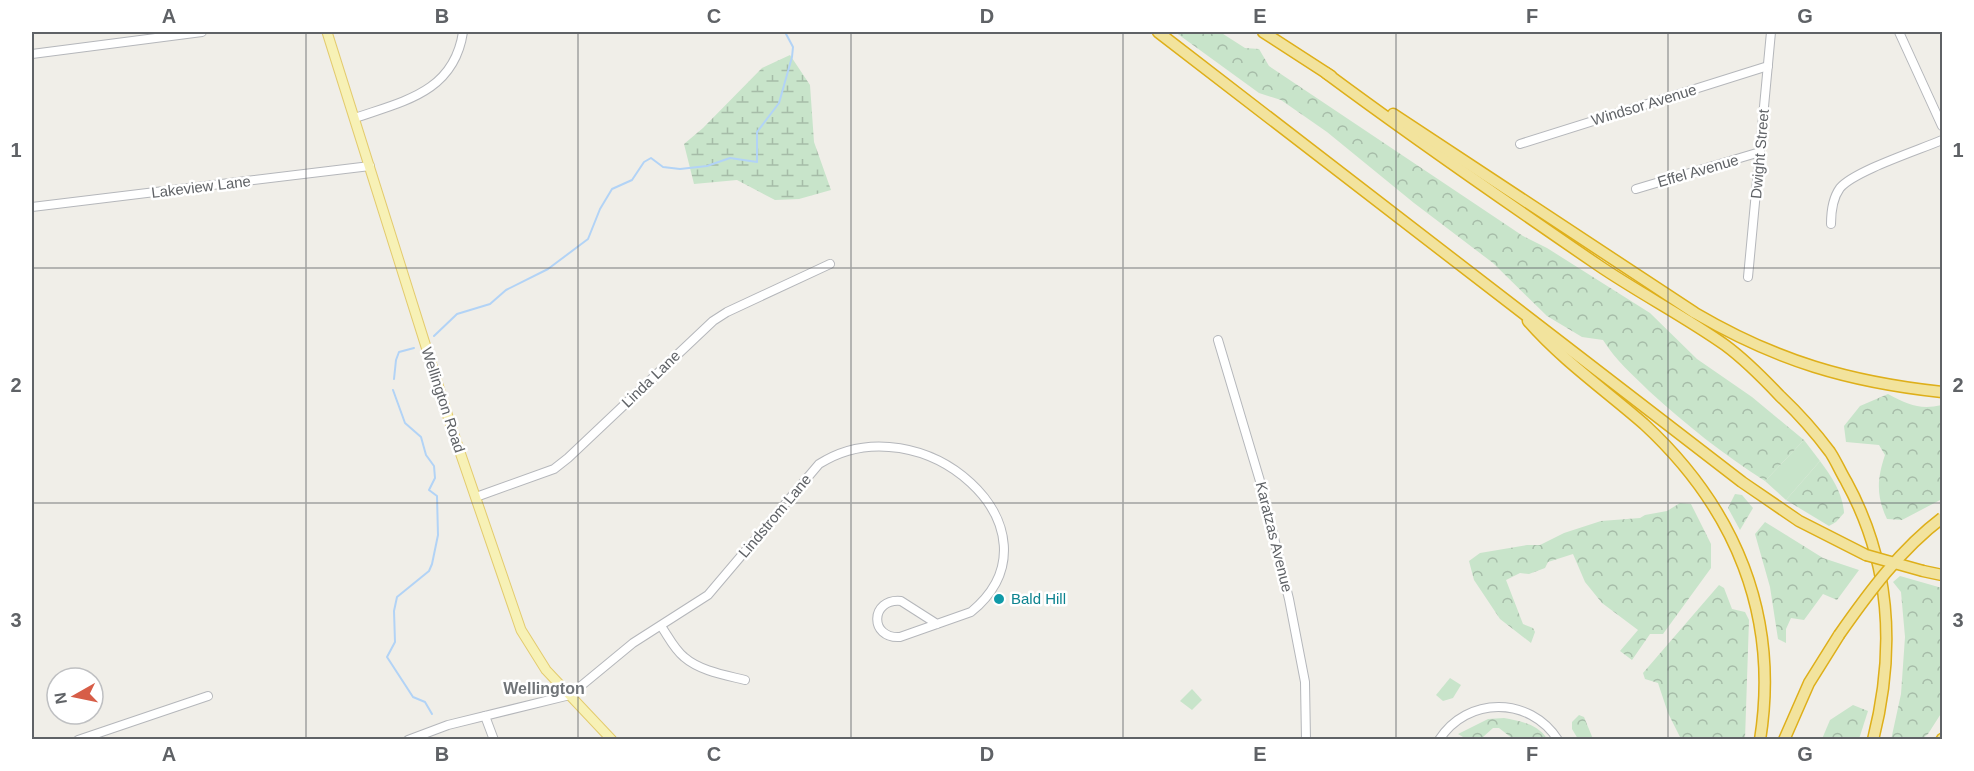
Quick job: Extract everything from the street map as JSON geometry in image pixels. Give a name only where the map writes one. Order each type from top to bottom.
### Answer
[{"type":"highway","points":[[1158,32],[1769,501],[1822,534],[1866,555],[1942,575]]},
{"type":"highway","points":[[1263,32],[1695,313],[1741,338],[1774,354],[1816,369],[1896,387],[1942,392]]},
{"type":"highway","points":[[1326,73],[1440,157],[1614,276],[1725,346],[1803,419],[1831,454],[1858,503],[1874,548],[1884,597],[1887,632],[1881,709],[1873,740]]},
{"type":"highway","points":[[1513,304],[1544,340],[1643,424],[1675,455],[1717,510],[1734,541],[1756,606],[1765,676],[1760,740]]},
{"type":"highway","points":[[1784,740],[1809,683],[1839,635],[1879,581],[1918,539],[1942,518]]},
{"type":"main road","name":"Wellington Road","points":[[327,32],[508,596],[526,640],[546,670],[612,740]]},
{"type":"street","points":[[32,54],[202,32]]},
{"type":"street","points":[[355,117],[426,92],[439,81],[450,66],[464,32]]},
{"type":"street","name":"Dwight Street","points":[[1748,277],[1771,32]]},
{"type":"street","points":[[1899,32],[1942,126]]},
{"type":"street","name":"Windsor Avenue","points":[[1520,144],[1768,66]]},
{"type":"street","points":[[1831,224],[1834,198],[1845,183],[1860,174],[1942,140]]},
{"type":"street","name":"Effel Avenue","points":[[1636,189],[1760,152]]},
{"type":"street","name":"Lakeview Lane","points":[[32,207],[370,166]]},
{"type":"street","name":"Linda Lane","points":[[476,497],[554,469],[713,321],[727,312],[830,264]]},
{"type":"street","name":"Karatzas Avenue","points":[[1218,340],[1260,481],[1289,599],[1305,681],[1306,740]]},
{"type":"street","name":"Lindstrom Lane","points":[[570,695],[623,650],[702,600],[720,583],[819,464],[857,448],[876,446],[908,450],[951,466],[978,489],[997,520],[1003,542],[1002,565],[993,588],[971,612],[937,624],[900,637],[894,638],[879,628],[877,617],[879,611],[888,602],[901,601],[937,624]]},
{"type":"street","points":[[661,626],[676,648],[689,660],[707,669],[745,680]]},
{"type":"street","points":[[408,740],[448,725],[570,695]]},
{"type":"street","points":[[78,740],[208,696]]},
{"type":"street","points":[[1439,740],[1452,723],[1466,714],[1482,708],[1498,706],[1515,708],[1532,714],[1549,728],[1558,740]]},
{"type":"street","points":[[485,716],[494,740]]},
{"type":"green space","points":[[1175,32],[1220,32],[1245,48],[1259,49],[1269,66],[1523,236],[1547,248],[1650,313],[1697,359],[1752,397],[1804,440],[1765,481],[1720,450],[1649,391],[1624,367],[1603,340],[1582,337],[1547,316],[1493,263],[1414,203],[1327,132],[1281,100],[1259,93]]},
{"type":"green space","points":[[790,55],[810,85],[814,142],[831,190],[799,199],[775,200],[737,180],[694,184],[684,144],[762,68]]},
{"type":"green space","points":[[1888,394],[1915,406],[1942,405],[1942,499],[1902,520],[1887,519],[1881,503],[1879,480],[1885,455],[1879,445],[1846,442],[1844,426],[1860,406]]},
{"type":"green space","points":[[1804,440],[1820,461],[1786,500],[1765,481]]},
{"type":"green space","points":[[1820,461],[1842,499],[1844,513],[1829,526],[1786,500]]},
{"type":"green space","points":[[1735,494],[1742,495],[1753,508],[1740,530],[1728,508]]},
{"type":"green space","points":[[1680,503],[1691,504],[1711,544],[1711,568],[1663,634],[1650,634],[1632,660],[1620,651],[1638,630],[1602,603],[1585,582],[1573,554],[1548,562],[1545,568],[1529,574],[1520,573],[1506,580],[1523,624],[1533,628],[1535,632],[1531,643],[1500,619],[1474,580],[1469,561],[1480,553],[1540,545],[1564,533],[1601,521],[1640,518],[1667,511]]},
{"type":"green space","points":[[1765,522],[1823,558],[1859,570],[1837,600],[1823,594],[1804,620],[1791,618],[1786,629],[1786,643],[1778,639],[1770,587],[1755,534]]},
{"type":"green space","points":[[1900,576],[1942,588],[1942,712],[1928,734],[1922,739],[1891,740],[1901,694],[1905,637],[1901,592],[1893,582]]},
{"type":"green space","points":[[1719,585],[1724,588],[1732,609],[1745,612],[1749,620],[1745,739],[1681,739],[1668,713],[1658,683],[1645,679],[1643,673]]},
{"type":"green space","points":[[1450,678],[1461,685],[1453,698],[1443,701],[1436,695]]},
{"type":"green space","points":[[1192,689],[1202,700],[1192,710],[1180,701]]},
{"type":"green space","points":[[1853,705],[1868,711],[1859,739],[1822,739],[1830,720]]},
{"type":"green space","points":[[1579,715],[1584,717],[1593,739],[1578,739],[1572,729],[1572,722]]},
{"type":"green space","points":[[1504,718],[1534,727],[1547,739],[1513,739],[1499,728],[1493,728],[1483,737],[1463,737],[1458,734],[1488,719]]},
{"type":"waterway","points":[[434,336],[457,314],[490,304],[506,290],[548,269],[588,239],[600,209],[612,189],[632,180],[644,162],[651,158],[663,167],[680,169],[707,166],[730,158],[757,162],[757,132],[779,103],[792,57],[793,47],[785,32]]},
{"type":"waterway","points":[[394,379],[399,352],[414,348]]},
{"type":"waterway","points":[[393,390],[405,423],[421,437],[426,455],[434,466],[435,478],[429,490],[437,496],[438,535],[429,571],[397,597],[394,611],[395,642],[387,657],[413,697],[425,702],[432,714]]},
{"type":"place","name":"Bald Hill","points":[[999,599]]},
{"type":"district","name":"Wellington","points":[[544,688]]}]
